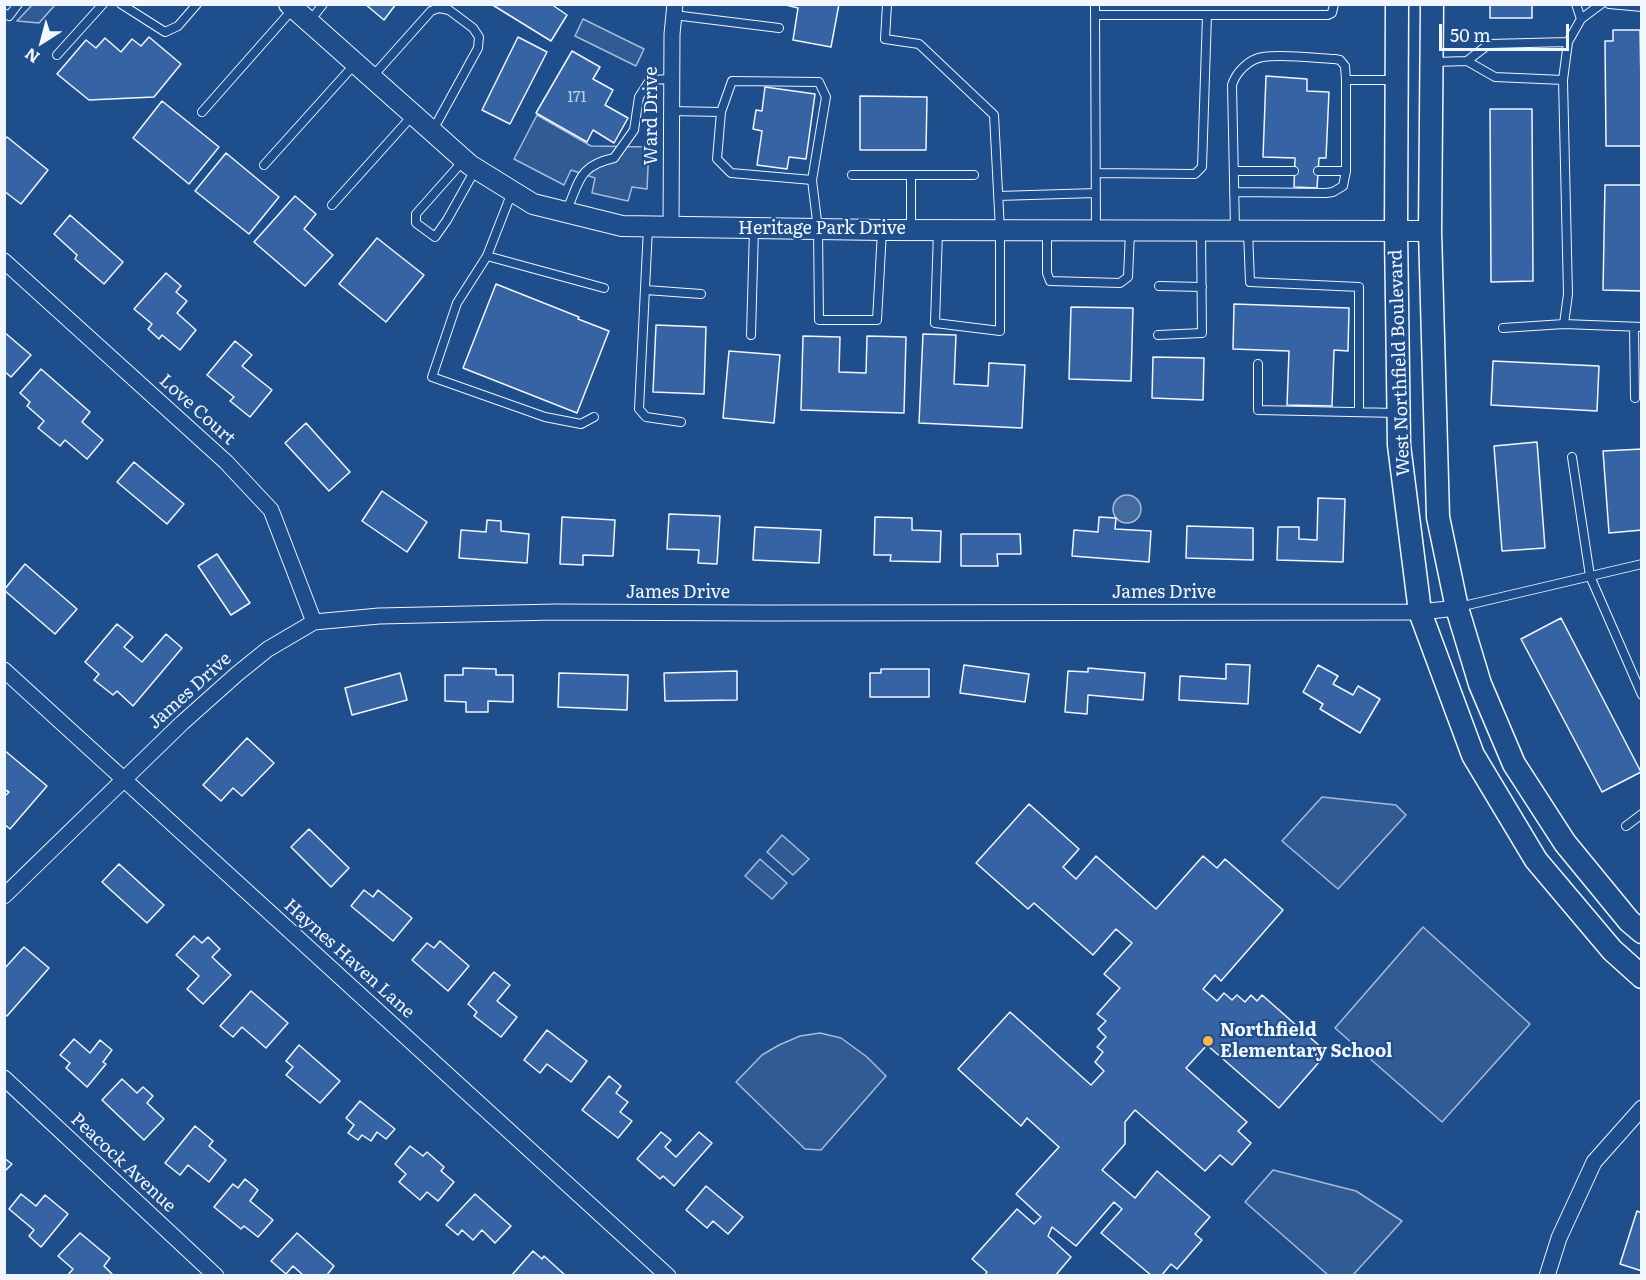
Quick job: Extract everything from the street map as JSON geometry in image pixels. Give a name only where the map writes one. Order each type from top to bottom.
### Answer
[{"type":"main road","name":"West Northfield Boulevard","points":[[1397,4],[1396,231],[1399,445],[1420,612],[1473,755],[1536,860],[1612,950],[1641,977]]},
{"type":"main road","name":"West Northfield Boulevard","points":[[1432,4],[1430,231],[1438,517],[1457,608],[1480,684],[1514,764],[1565,843],[1629,921],[1641,932]]},
{"type":"main road","points":[[1397,72],[1432,62]]},
{"type":"street","name":"Heritage Park Drive","points":[[291,7],[470,165],[533,204],[622,226],[882,230],[1430,231]]},
{"type":"street","name":"Ward Drive","points":[[671,227],[671,79],[675,10]]},
{"type":"street","name":"Love Court","points":[[4,261],[226,462],[271,510],[314,622]]},
{"type":"street","name":"James Drive","points":[[4,896],[123,780],[237,674],[268,649],[314,622],[380,616],[556,612],[1420,612],[1457,608]]},
{"type":"street","name":"Haynes Haven Lane","points":[[4,670],[668,1275]]},
{"type":"street","name":"Peacock Avenue","points":[[4,1078],[216,1275]]},
{"type":"street","points":[[1547,1275],[1558,1238],[1594,1161],[1641,1108]]},
{"type":"lane","points":[[57,55],[103,4]]},
{"type":"lane","points":[[121,4],[165,32],[178,26],[197,4]]},
{"type":"lane","points":[[309,22],[323,4]]},
{"type":"lane","points":[[887,4],[885,39],[920,44],[994,115],[1000,230],[1000,332],[935,323],[938,230]]},
{"type":"lane","points":[[1095,4],[1096,230]]},
{"type":"lane","points":[[1095,15],[1328,15],[1332,13],[1334,4]]},
{"type":"lane","points":[[1576,4],[1581,19]]},
{"type":"lane","points":[[1564,324],[1568,294],[1563,80],[1568,42],[1581,19],[1601,4]]},
{"type":"lane","points":[[1609,4],[1641,7]]},
{"type":"lane","points":[[202,112],[291,7]]},
{"type":"lane","points":[[372,78],[430,12],[439,8],[449,10],[473,28],[478,37],[478,48],[432,132]]},
{"type":"lane","points":[[675,10],[779,28]]},
{"type":"lane","points":[[1096,173],[1195,174],[1202,167],[1207,15]]},
{"type":"lane","points":[[1467,61],[1489,44],[1568,42]]},
{"type":"lane","points":[[1234,192],[1333,192],[1343,186],[1346,171],[1346,80],[1345,66],[1340,60],[1263,57],[1251,62],[1239,72],[1232,85],[1234,192],[1250,282],[1359,287],[1359,412]]},
{"type":"lane","points":[[1432,62],[1467,61],[1495,76],[1563,80]]},
{"type":"lane","points":[[264,165],[355,64]]},
{"type":"lane","points":[[1346,80],[1397,72]]},
{"type":"lane","points":[[566,212],[584,172],[599,162],[615,158],[634,130],[639,98],[650,80],[671,79]]},
{"type":"lane","points":[[812,180],[731,173],[717,159],[722,112],[732,81],[819,82],[826,97],[812,180],[818,229],[819,320],[877,320],[882,230]]},
{"type":"lane","points":[[672,111],[722,112]]},
{"type":"lane","points":[[332,206],[413,115]]},
{"type":"lane","points":[[470,165],[447,220],[435,237],[416,223],[416,214],[470,165]]},
{"type":"lane","points":[[1234,171],[1294,171]]},
{"type":"lane","points":[[1318,171],[1346,171]]},
{"type":"lane","points":[[852,175],[974,175]]},
{"type":"lane","points":[[911,175],[911,230]]},
{"type":"lane","points":[[512,191],[487,256],[457,303],[432,377],[545,417],[581,424],[594,417]]},
{"type":"lane","points":[[998,196],[1096,193]]},
{"type":"lane","points":[[648,226],[639,409],[646,417],[681,422]]},
{"type":"lane","points":[[751,334],[754,229]]},
{"type":"lane","points":[[1047,230],[1047,273],[1050,281],[1120,283],[1128,277],[1130,230]]},
{"type":"lane","points":[[1158,335],[1202,333],[1202,231]]},
{"type":"lane","points":[[487,256],[604,288]]},
{"type":"lane","points":[[1159,286],[1202,286]]},
{"type":"lane","points":[[646,290],[701,294]]},
{"type":"lane","points":[[1503,328],[1564,324],[1638,327],[1635,398]]},
{"type":"lane","points":[[1258,364],[1258,410],[1399,412]]},
{"type":"lane","points":[[1572,457],[1590,576],[1641,695]]},
{"type":"lane","points":[[1457,608],[1641,564]]},
{"type":"lane","points":[[1626,826],[1641,814]]},
{"type":"shaded area","points":[[32,5],[55,5],[39,23],[17,21]]},
{"type":"shaded area","points":[[583,19],[644,49],[636,66],[575,36]]},
{"type":"shaded area","points":[[537,115],[591,146],[649,147],[647,189],[632,187],[628,201],[592,193],[595,178],[571,170],[564,185],[514,159]]},
{"type":"shaded area","points":[[1127,495],[1137,499],[1141,509],[1137,519],[1127,523],[1117,519],[1113,509],[1117,499]]},
{"type":"shaded area","points":[[1322,797],[1396,805],[1406,815],[1338,889],[1282,841]]},
{"type":"shaded area","points":[[782,835],[809,859],[793,875],[767,852]]},
{"type":"shaded area","points":[[760,859],[787,883],[772,899],[745,876]]},
{"type":"shaded area","points":[[1423,927],[1530,1024],[1442,1122],[1335,1028]]},
{"type":"shaded area","points":[[820,1033],[841,1038],[867,1057],[886,1076],[821,1150],[805,1149],[736,1082],[762,1055],[779,1045],[800,1036]]},
{"type":"shaded area","points":[[1273,1170],[1356,1191],[1402,1221],[1353,1275],[1328,1275],[1245,1202]]},
{"type":"building","points":[[365,4],[396,4],[384,20]]},
{"type":"building","points":[[491,4],[551,4],[567,15],[551,41]]},
{"type":"building","points":[[782,4],[839,4],[831,47],[793,40],[798,8]]},
{"type":"building","points":[[1490,4],[1532,4],[1532,18],[1490,18]]},
{"type":"building","points":[[1613,30],[1640,30],[1642,146],[1606,146],[1605,41],[1613,41]]},
{"type":"building","points":[[149,37],[181,64],[154,97],[89,100],[57,74],[86,40],[96,48],[105,38],[121,52],[132,39],[141,46]]},
{"type":"building","points":[[518,37],[547,52],[510,124],[482,110]]},
{"type":"building","points":[[572,51],[600,67],[593,79],[613,90],[605,105],[628,118],[614,143],[593,130],[587,142],[536,113]]},
{"type":"building","points":[[1266,76],[1307,79],[1307,91],[1329,92],[1326,158],[1319,158],[1317,188],[1294,187],[1295,158],[1263,157]]},
{"type":"building","points":[[765,87],[815,94],[806,159],[789,157],[787,169],[757,165],[762,131],[753,129],[756,110],[762,111]]},
{"type":"building","points":[[860,96],[927,97],[926,150],[860,150]]},
{"type":"building","points":[[162,101],[219,147],[189,184],[133,138]]},
{"type":"building","points":[[1490,109],[1532,109],[1533,281],[1491,282]]},
{"type":"building","points":[[7,137],[48,170],[21,204],[4,191],[4,140]]},
{"type":"building","points":[[226,153],[279,197],[249,234],[195,191]]},
{"type":"building","points":[[1605,185],[1642,185],[1642,291],[1603,290]]},
{"type":"building","points":[[295,196],[316,214],[304,229],[333,255],[305,286],[254,242]]},
{"type":"building","points":[[70,215],[123,262],[104,284],[75,259],[77,255],[54,234]]},
{"type":"building","points":[[377,238],[424,275],[386,322],[339,284]]},
{"type":"building","points":[[166,273],[181,286],[176,292],[187,301],[177,313],[196,330],[180,350],[162,335],[159,339],[148,329],[152,324],[134,309]]},
{"type":"building","points":[[496,284],[609,331],[577,413],[463,368]]},
{"type":"building","points":[[1234,304],[1349,308],[1348,351],[1334,350],[1332,406],[1287,405],[1289,351],[1233,349]]},
{"type":"building","points":[[1071,307],[1133,308],[1131,381],[1069,379]]},
{"type":"building","points":[[656,325],[706,327],[704,394],[653,392]]},
{"type":"building","points":[[4,332],[31,355],[11,377],[4,371]]},
{"type":"building","points":[[923,334],[956,335],[954,384],[988,386],[989,363],[1025,365],[1022,428],[919,423]]},
{"type":"building","points":[[803,336],[840,337],[839,372],[866,373],[867,336],[906,337],[904,413],[801,410]]},
{"type":"building","points":[[235,341],[252,355],[242,366],[272,390],[250,417],[230,401],[234,397],[207,375]]},
{"type":"building","points":[[729,351],[780,355],[774,423],[723,418]]},
{"type":"building","points":[[1153,357],[1204,358],[1203,400],[1152,398]]},
{"type":"building","points":[[1493,361],[1599,366],[1597,411],[1491,405]]},
{"type":"building","points":[[41,369],[90,412],[82,422],[103,440],[87,459],[65,440],[60,446],[38,428],[44,421],[27,406],[30,402],[20,393]]},
{"type":"building","points":[[306,423],[350,472],[329,491],[285,443]]},
{"type":"building","points":[[1537,442],[1545,548],[1502,551],[1494,446]]},
{"type":"building","points":[[1642,449],[1642,530],[1609,533],[1603,451]]},
{"type":"building","points":[[134,462],[184,504],[167,524],[117,482]]},
{"type":"building","points":[[382,491],[427,522],[407,552],[362,521]]},
{"type":"building","points":[[1318,498],[1345,499],[1343,562],[1277,560],[1278,527],[1299,527],[1299,539],[1317,540]]},
{"type":"building","points":[[669,514],[720,516],[717,564],[698,563],[699,550],[667,549]]},
{"type":"building","points":[[562,517],[615,520],[613,556],[583,555],[583,565],[560,564]]},
{"type":"building","points":[[875,517],[912,518],[912,530],[941,531],[940,562],[890,561],[891,555],[874,555]]},
{"type":"building","points":[[1099,517],[1116,518],[1115,529],[1151,531],[1149,562],[1072,556],[1074,530],[1098,532]]},
{"type":"building","points":[[487,520],[501,521],[501,531],[529,534],[527,563],[459,558],[461,530],[486,532]]},
{"type":"building","points":[[1187,526],[1253,528],[1253,560],[1186,558]]},
{"type":"building","points":[[755,527],[821,530],[819,563],[753,560]]},
{"type":"building","points":[[961,534],[1020,534],[1021,554],[997,554],[998,566],[961,566]]},
{"type":"building","points":[[217,554],[250,603],[231,615],[198,566]]},
{"type":"building","points":[[25,564],[77,609],[55,634],[4,590]]},
{"type":"building","points":[[1561,618],[1641,772],[1602,792],[1521,639]]},
{"type":"building","points":[[117,624],[133,637],[124,647],[142,662],[166,634],[182,648],[133,706],[117,691],[113,695],[94,680],[99,674],[85,662]]},
{"type":"building","points":[[1226,664],[1250,665],[1248,704],[1179,700],[1180,676],[1226,679]]},
{"type":"building","points":[[964,665],[1029,674],[1025,702],[960,693]]},
{"type":"building","points":[[1318,665],[1338,676],[1333,684],[1353,695],[1358,686],[1380,699],[1360,733],[1320,709],[1323,704],[1303,692]]},
{"type":"building","points":[[463,668],[496,669],[496,675],[513,675],[513,702],[488,701],[488,712],[466,712],[466,702],[445,701],[445,675],[463,675]]},
{"type":"building","points":[[1088,668],[1145,673],[1143,700],[1088,695],[1087,714],[1065,712],[1068,671],[1088,672]]},
{"type":"building","points":[[881,669],[929,669],[929,697],[870,697],[870,673],[881,673]]},
{"type":"building","points":[[737,671],[737,700],[665,701],[664,673]]},
{"type":"building","points":[[400,673],[407,700],[352,715],[345,688]]},
{"type":"building","points":[[559,673],[628,675],[627,710],[558,707]]},
{"type":"building","points":[[247,738],[274,763],[242,796],[233,788],[221,801],[203,785]]},
{"type":"building","points":[[4,750],[47,786],[10,829],[4,824],[4,797],[9,792],[4,789]]},
{"type":"building","name":"Northfield Elementary School","points":[[1029,804],[1079,849],[1063,867],[1076,879],[1096,856],[1156,909],[1203,856],[1217,868],[1225,859],[1283,910],[1221,981],[1215,975],[1203,989],[1217,1001],[1224,993],[1232,1000],[1237,995],[1245,1002],[1251,995],[1257,1001],[1262,995],[1322,1048],[1315,1056],[1320,1061],[1279,1108],[1207,1045],[1186,1068],[1247,1122],[1238,1131],[1251,1143],[1232,1165],[1220,1155],[1205,1171],[1135,1110],[1125,1122],[1125,1144],[1102,1170],[1135,1198],[1157,1171],[1210,1217],[1195,1234],[1202,1240],[1177,1269],[1171,1264],[1161,1276],[1152,1276],[1101,1233],[1122,1209],[1114,1202],[1076,1246],[1052,1227],[1048,1236],[1071,1257],[1055,1276],[984,1276],[987,1272],[972,1259],[1017,1209],[1034,1224],[1041,1217],[1016,1194],[1059,1147],[1027,1118],[1021,1126],[958,1069],[1010,1012],[1091,1085],[1104,1071],[1095,1062],[1103,1052],[1097,1047],[1106,1037],[1098,1029],[1106,1021],[1097,1014],[1120,988],[1104,974],[1132,943],[1116,929],[1093,955],[1034,903],[1028,909],[976,863]]},
{"type":"building","points":[[309,829],[349,868],[331,887],[291,847]]},
{"type":"building","points":[[119,864],[164,905],[147,923],[102,882]]},
{"type":"building","points":[[364,890],[373,897],[378,890],[412,918],[393,941],[351,906]]},
{"type":"building","points":[[194,936],[202,943],[208,937],[220,949],[212,957],[231,975],[203,1004],[187,989],[199,976],[176,955]]},
{"type":"building","points":[[440,941],[469,966],[448,991],[412,960],[427,943],[434,948]]},
{"type":"building","points":[[24,947],[49,968],[7,1016],[4,1014],[4,969]]},
{"type":"building","points":[[494,972],[510,985],[497,1001],[517,1017],[501,1037],[474,1016],[477,1012],[468,1004]]},
{"type":"building","points":[[251,991],[288,1023],[266,1048],[242,1027],[233,1037],[220,1026]]},
{"type":"building","points":[[547,1030],[587,1061],[571,1082],[547,1064],[540,1073],[524,1060]]},
{"type":"building","points":[[74,1039],[90,1053],[100,1040],[112,1050],[103,1062],[106,1064],[87,1087],[66,1068],[70,1063],[60,1055]]},
{"type":"building","points":[[299,1045],[340,1081],[320,1103],[286,1075],[293,1067],[286,1061]]},
{"type":"building","points":[[609,1076],[621,1086],[616,1093],[628,1102],[620,1112],[632,1121],[618,1138],[582,1110]]},
{"type":"building","points":[[122,1079],[137,1093],[143,1087],[153,1096],[147,1103],[164,1119],[144,1140],[102,1100]]},
{"type":"building","points":[[360,1101],[395,1129],[386,1139],[377,1132],[371,1141],[362,1135],[358,1140],[348,1133],[354,1125],[346,1118]]},
{"type":"building","points":[[195,1126],[213,1141],[209,1146],[226,1160],[209,1182],[188,1165],[180,1175],[165,1163]]},
{"type":"building","points":[[661,1132],[671,1140],[665,1147],[676,1157],[699,1132],[712,1143],[674,1186],[663,1176],[660,1179],[637,1159]]},
{"type":"building","points":[[410,1146],[423,1156],[427,1152],[444,1167],[441,1171],[454,1182],[438,1201],[427,1192],[420,1200],[399,1182],[406,1174],[395,1164]]},
{"type":"building","points":[[4,1158],[12,1164],[4,1172]]},
{"type":"building","points":[[245,1179],[258,1190],[250,1201],[273,1220],[258,1237],[244,1226],[241,1229],[214,1207],[233,1184],[238,1188]]},
{"type":"building","points":[[706,1186],[743,1217],[728,1234],[713,1221],[707,1228],[686,1210]]},
{"type":"building","points":[[21,1194],[36,1206],[45,1195],[68,1214],[41,1247],[29,1236],[34,1230],[9,1209]]},
{"type":"building","points":[[475,1194],[511,1226],[495,1243],[482,1230],[473,1240],[462,1230],[458,1235],[446,1225]]},
{"type":"building","points":[[1637,1211],[1642,1213],[1642,1271],[1620,1264]]},
{"type":"building","points":[[80,1233],[110,1258],[104,1266],[114,1276],[67,1276],[73,1269],[58,1256]]},
{"type":"building","points":[[297,1233],[334,1266],[326,1276],[304,1276],[293,1266],[286,1274],[271,1261]]},
{"type":"building","points":[[533,1251],[542,1259],[544,1256],[566,1276],[511,1276]]},
{"type":"place","name":"Northfield Elementary School","points":[[1208,1041]]}]
